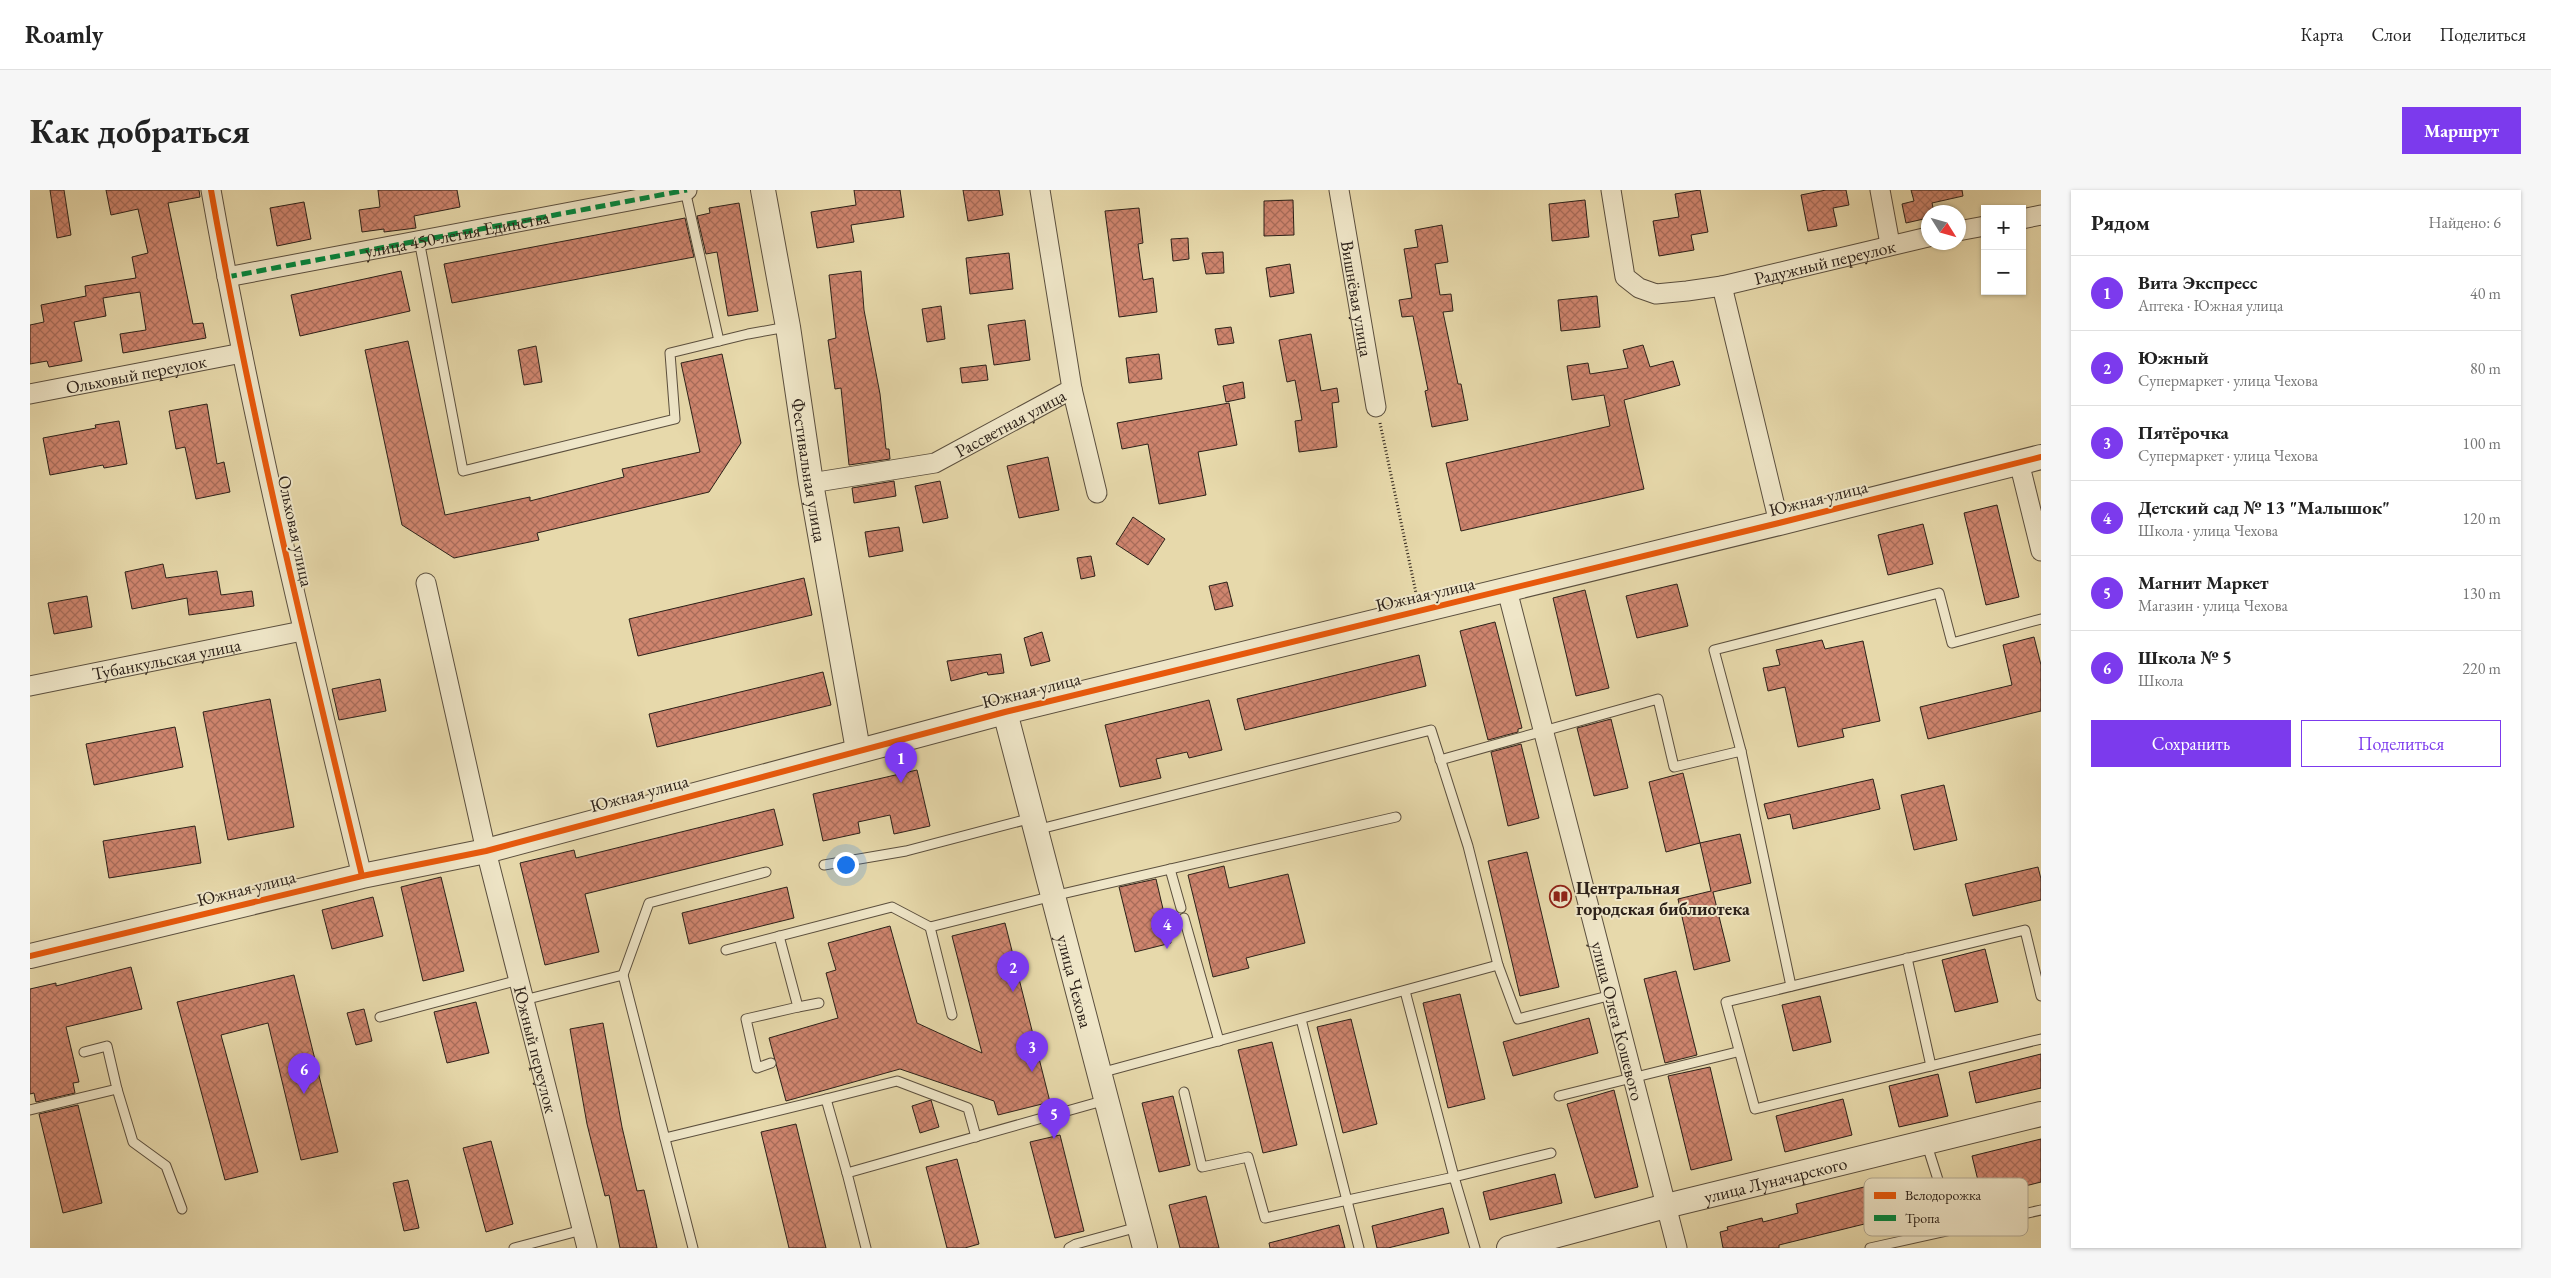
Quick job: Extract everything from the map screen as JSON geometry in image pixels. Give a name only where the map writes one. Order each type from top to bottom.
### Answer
[{"type":"street","name":"Ольховая улица","points":[[212,190],[242,353],[302,630],[362,876]]},
{"type":"street","name":"улица 450-летия Единства","points":[[227,277],[686,190]]},
{"type":"street","name":"Фестивальная улица","points":[[763,190],[788,327],[810,483],[858,750]]},
{"type":"street","name":"Рассветная улица","points":[[810,483],[935,464],[1072,389],[1040,190]]},
{"type":"street","name":"Вишнёвая улица","points":[[1339,190],[1376,407]]},
{"type":"street","name":"Радужный переулок","points":[[1611,190],[1625,277],[1639,288],[1656,294],[1722,286],[1890,244],[1921,238]]},
{"type":"street","points":[[1880,190],[1890,244]]},
{"type":"street","points":[[2026,218],[2041,215]]},
{"type":"street","points":[[1966,230],[1981,227]]},
{"type":"street","points":[[1722,286],[1779,523]]},
{"type":"street","name":"Ольховый переулок","points":[[30,394],[242,353]]},
{"type":"street","points":[[1072,389],[1097,493]]},
{"type":"street","points":[[2030,459],[2041,551]]},
{"type":"street","name":"Южная улица","points":[[30,956],[362,876],[486,851],[1005,712],[1779,523],[2030,459]]},
{"type":"street","name":"Южный переулок","points":[[426,583],[486,851],[584,1239]]},
{"type":"street","name":"улица Олега Кошевого","points":[[1506,590],[1677,1248]]},
{"type":"street","name":"Тубанкульская улица","points":[[30,686],[302,630]]},
{"type":"street","name":"улица Чехова","points":[[1005,712],[1142,1237]]},
{"type":"street","name":"улица Луначарского","points":[[1510,1248],[1666,1206],[2041,1114]]},
{"type":"lane","points":[[686,190],[719,341]]},
{"type":"lane","points":[[419,240],[463,471],[675,420],[670,353],[788,327]]},
{"type":"lane","points":[[1791,986],[1742,751],[1714,650],[1939,592],[1952,643],[2041,619]]},
{"type":"lane","points":[[1440,760],[1658,699],[1674,767],[1742,751]]},
{"type":"lane","points":[[824,865],[906,851],[1034,824],[1431,730],[1468,846],[1498,965],[1518,1020],[1612,995]]},
{"type":"lane","points":[[726,950],[892,906],[930,927],[1053,896],[1396,817]]},
{"type":"lane","points":[[1170,869],[1181,908]]},
{"type":"lane","points":[[693,1248],[623,975],[649,903],[766,872]]},
{"type":"lane","points":[[1184,918],[1219,1041]]},
{"type":"lane","points":[[930,927],[952,1015]]},
{"type":"lane","points":[[2041,996],[2025,930],[1726,1002],[1737,1052],[1755,1109],[2041,1039]]},
{"type":"lane","points":[[779,936],[798,1007]]},
{"type":"lane","points":[[1907,958],[1931,1066]]},
{"type":"lane","points":[[1099,1073],[1498,965]]},
{"type":"lane","points":[[524,1000],[623,975]]},
{"type":"lane","points":[[380,1017],[518,980]]},
{"type":"lane","points":[[1405,991],[1454,1177],[1475,1248]]},
{"type":"lane","points":[[771,1063],[757,1068],[746,1019],[819,1002]]},
{"type":"lane","points":[[1301,1019],[1345,1201],[1359,1248]]},
{"type":"lane","points":[[84,1052],[107,1046],[117,1089],[133,1142],[166,1166],[182,1209]]},
{"type":"lane","points":[[1559,1096],[1737,1052]]},
{"type":"lane","points":[[665,1138],[898,1081],[968,1108],[976,1137]]},
{"type":"lane","points":[[30,1110],[117,1089]]},
{"type":"lane","points":[[1184,1092],[1202,1167],[1248,1157],[1266,1218],[1454,1177],[1551,1153]]},
{"type":"lane","points":[[826,1099],[866,1248]]},
{"type":"lane","points":[[847,1173],[1106,1100]]},
{"type":"lane","points":[[1926,1142],[1937,1178]]},
{"type":"lane","points":[[2028,1213],[2041,1210]]},
{"type":"lane","points":[[1870,1248],[1926,1236]]},
{"type":"lane","points":[[1069,1248],[1076,1244],[1142,1237]]},
{"type":"lane","points":[[514,1248],[584,1239]]},
{"type":"path","points":[[1376,407],[1420,611]]},
{"type":"building","points":[[50,190],[64,190],[71,235],[57,238]]},
{"type":"building","points":[[106,190],[199,190],[200,197],[168,203],[193,324],[203,323],[206,338],[123,353],[120,334],[146,330],[140,292],[103,298],[106,316],[74,322],[82,361],[49,367],[47,361],[30,364],[30,325],[44,322],[41,305],[86,296],[85,286],[136,278],[132,257],[148,253],[138,209],[111,215]]},
{"type":"building","points":[[378,190],[457,190],[460,207],[414,216],[416,228],[384,232],[384,229],[362,232],[359,210],[380,207]]},
{"type":"building","points":[[854,190],[900,190],[904,217],[851,225],[854,242],[817,248],[811,212],[856,205]]},
{"type":"building","points":[[963,190],[999,190],[1003,215],[968,221]]},
{"type":"building","points":[[1700,190],[1708,232],[1691,235],[1694,250],[1659,256],[1653,221],[1679,217],[1675,194]]},
{"type":"building","points":[[1826,190],[1846,190],[1849,205],[1833,208],[1837,226],[1808,231],[1801,195]]},
{"type":"building","points":[[1911,190],[1962,190],[1963,196],[1932,203],[1932,205],[1921,205],[1921,220],[1906,223],[1902,204],[1914,201]]},
{"type":"building","points":[[1293,200],[1294,235],[1264,236],[1264,201]]},
{"type":"building","points":[[1585,200],[1589,237],[1552,241],[1549,204]]},
{"type":"building","points":[[304,202],[311,239],[277,246],[270,208]]},
{"type":"building","points":[[739,203],[758,311],[728,316],[717,252],[706,254],[697,216],[710,213],[709,208]]},
{"type":"building","points":[[1139,208],[1143,243],[1138,244],[1143,280],[1153,278],[1157,312],[1119,317],[1105,211]]},
{"type":"building","points":[[685,218],[694,257],[452,303],[444,264]]},
{"type":"building","points":[[1442,225],[1448,262],[1435,264],[1440,295],[1451,294],[1453,311],[1443,312],[1458,384],[1461,384],[1468,420],[1432,427],[1425,391],[1428,390],[1413,316],[1402,317],[1399,300],[1412,298],[1404,249],[1418,247],[1415,230]]},
{"type":"building","points":[[1188,238],[1189,259],[1173,261],[1171,239]]},
{"type":"building","points":[[1223,252],[1224,273],[1206,274],[1202,253]]},
{"type":"building","points":[[1009,253],[1013,289],[970,294],[966,258]]},
{"type":"building","points":[[1290,264],[1294,293],[1270,297],[1266,268]]},
{"type":"building","points":[[401,271],[410,311],[300,336],[291,295]]},
{"type":"building","points":[[861,271],[864,310],[880,394],[886,449],[889,449],[890,459],[849,465],[841,388],[835,389],[828,340],[836,338],[829,275]]},
{"type":"building","points":[[1597,296],[1600,327],[1561,331],[1558,300]]},
{"type":"building","points":[[941,306],[945,339],[927,342],[922,309]]},
{"type":"building","points":[[1025,320],[1030,360],[994,365],[988,325]]},
{"type":"building","points":[[1231,327],[1234,343],[1218,345],[1215,329]]},
{"type":"building","points":[[1311,334],[1321,391],[1337,388],[1339,402],[1332,403],[1337,447],[1299,452],[1295,421],[1302,420],[1295,380],[1287,382],[1279,340]]},
{"type":"building","points":[[408,341],[445,515],[530,497],[530,501],[624,477],[622,469],[700,452],[681,363],[722,354],[741,443],[709,492],[537,533],[539,540],[454,558],[402,525],[365,350]]},
{"type":"building","points":[[1643,345],[1650,367],[1673,361],[1680,385],[1624,400],[1644,489],[1461,531],[1446,463],[1610,426],[1604,395],[1572,400],[1567,366],[1588,363],[1590,374],[1628,368],[1623,350]]},
{"type":"building","points":[[536,346],[542,382],[524,385],[518,350]]},
{"type":"building","points":[[1159,354],[1162,379],[1129,383],[1126,358]]},
{"type":"building","points":[[986,365],[988,380],[962,383],[960,368]]},
{"type":"building","points":[[1243,382],[1245,398],[1226,402],[1223,386]]},
{"type":"building","points":[[1229,403],[1237,445],[1198,452],[1206,495],[1159,504],[1148,444],[1122,449],[1117,423]]},
{"type":"building","points":[[207,404],[217,464],[224,462],[230,492],[196,499],[185,447],[176,449],[169,411]]},
{"type":"building","points":[[119,421],[127,464],[104,468],[103,465],[50,475],[43,438],[96,428],[95,425]]},
{"type":"building","points":[[1048,457],[1059,510],[1019,518],[1007,466]]},
{"type":"building","points":[[894,481],[896,496],[854,503],[852,488]]},
{"type":"building","points":[[940,481],[948,518],[923,523],[915,486]]},
{"type":"building","points":[[1997,505],[2019,597],[1986,605],[1964,513]]},
{"type":"building","points":[[1133,517],[1165,539],[1148,565],[1116,544]]},
{"type":"building","points":[[1923,524],[1933,564],[1888,575],[1878,535]]},
{"type":"building","points":[[899,527],[903,551],[869,557],[865,532]]},
{"type":"building","points":[[1091,556],[1095,576],[1081,579],[1077,558]]},
{"type":"building","points":[[163,564],[166,578],[217,571],[221,595],[252,591],[254,606],[189,615],[187,598],[132,609],[125,572]]},
{"type":"building","points":[[804,578],[812,615],[638,656],[629,619]]},
{"type":"building","points":[[1227,582],[1233,606],[1215,610],[1209,586]]},
{"type":"building","points":[[1677,584],[1688,626],[1637,638],[1626,596]]},
{"type":"building","points":[[1585,590],[1609,688],[1576,696],[1553,598]]},
{"type":"building","points":[[87,596],[92,627],[54,634],[48,603]]},
{"type":"building","points":[[1495,622],[1522,728],[1518,729],[1518,732],[1488,740],[1460,631]]},
{"type":"building","points":[[1042,632],[1050,661],[1031,666],[1024,638]]},
{"type":"building","points":[[2034,637],[2041,665],[2041,711],[1928,739],[1920,707],[2012,685],[2003,645]]},
{"type":"building","points":[[1822,640],[1825,649],[1863,641],[1880,721],[1842,729],[1844,737],[1798,747],[1785,687],[1768,691],[1763,668],[1780,665],[1776,650]]},
{"type":"building","points":[[1001,654],[1004,673],[988,675],[987,672],[951,681],[947,661]]},
{"type":"building","points":[[1419,655],[1426,686],[1245,730],[1237,699]]},
{"type":"building","points":[[823,672],[831,705],[657,747],[649,714]]},
{"type":"building","points":[[380,679],[386,711],[339,720],[332,689]]},
{"type":"building","points":[[270,699],[294,827],[228,840],[203,712]]},
{"type":"building","points":[[1209,700],[1222,750],[1189,758],[1187,752],[1156,759],[1161,778],[1120,787],[1105,725]]},
{"type":"building","points":[[1611,719],[1628,788],[1594,796],[1577,728]]},
{"type":"building","points":[[175,727],[183,767],[94,785],[86,744]]},
{"type":"building","points":[[1521,744],[1539,818],[1508,826],[1491,752]]},
{"type":"building","points":[[917,770],[930,826],[894,834],[890,815],[858,822],[860,833],[823,841],[813,794]]},
{"type":"building","points":[[1683,773],[1700,843],[1666,852],[1649,782]]},
{"type":"building","points":[[1873,779],[1880,809],[1793,829],[1790,814],[1768,819],[1764,804]]},
{"type":"building","points":[[1944,785],[1957,840],[1914,850],[1901,795]]},
{"type":"building","points":[[774,809],[783,845],[585,894],[599,952],[545,965],[520,863],[574,850],[576,858]]},
{"type":"building","points":[[195,826],[201,863],[109,878],[103,841]]},
{"type":"building","points":[[1740,834],[1751,883],[1713,892],[1730,961],[1694,970],[1678,899],[1711,891],[1700,843]]},
{"type":"building","points":[[1527,852],[1559,987],[1520,996],[1488,861]]},
{"type":"building","points":[[1224,866],[1229,888],[1288,874],[1305,943],[1246,958],[1249,968],[1213,977],[1188,875]]},
{"type":"building","points":[[2038,867],[2041,879],[2041,900],[1973,916],[1965,884]]},
{"type":"building","points":[[441,877],[464,971],[423,981],[401,887]]},
{"type":"building","points":[[1156,879],[1171,943],[1135,952],[1119,887]]},
{"type":"building","points":[[787,887],[794,918],[689,944],[682,913]]},
{"type":"building","points":[[373,897],[383,936],[332,949],[322,910]]},
{"type":"building","points":[[1005,923],[1050,1102],[998,1115],[994,1101],[900,1069],[786,1101],[769,1038],[838,1018],[826,973],[836,970],[828,943],[890,926],[917,1023],[982,1053],[952,936]]},
{"type":"building","points":[[1985,949],[1998,1002],[1955,1012],[1942,960]]},
{"type":"building","points":[[131,967],[142,1009],[66,1027],[79,1082],[73,1083],[75,1093],[36,1102],[34,1093],[30,1094],[30,989],[56,983],[56,986]]},
{"type":"building","points":[[1676,971],[1697,1055],[1665,1063],[1644,979]]},
{"type":"building","points":[[294,975],[338,1152],[301,1160],[268,1023],[221,1035],[258,1172],[225,1180],[177,1002]]},
{"type":"building","points":[[1460,994],[1485,1099],[1448,1108],[1423,1003]]},
{"type":"building","points":[[1820,996],[1831,1042],[1793,1051],[1782,1005]]},
{"type":"building","points":[[476,1002],[489,1053],[447,1063],[434,1012]]},
{"type":"building","points":[[364,1009],[372,1041],[356,1045],[347,1013]]},
{"type":"building","points":[[1589,1018],[1598,1053],[1513,1076],[1503,1042]]},
{"type":"building","points":[[1351,1019],[1377,1124],[1343,1133],[1317,1027]]},
{"type":"building","points":[[603,1023],[622,1127],[637,1191],[644,1190],[657,1248],[620,1248],[609,1195],[605,1196],[587,1124],[570,1029]]},
{"type":"building","points":[[1272,1042],[1297,1145],[1263,1153],[1238,1050]]},
{"type":"building","points":[[2041,1054],[2041,1088],[1976,1103],[1969,1072]]},
{"type":"building","points":[[1710,1067],[1732,1160],[1691,1170],[1668,1076]]},
{"type":"building","points":[[1938,1074],[1948,1116],[1899,1127],[1889,1086]]},
{"type":"building","points":[[1614,1090],[1638,1187],[1595,1198],[1567,1104]]},
{"type":"building","points":[[1173,1096],[1190,1165],[1159,1172],[1142,1103]]},
{"type":"building","points":[[1843,1099],[1852,1135],[1785,1152],[1776,1116]]},
{"type":"building","points":[[931,1100],[939,1127],[920,1133],[912,1106]]},
{"type":"building","points":[[78,1105],[102,1203],[63,1213],[39,1114]]},
{"type":"building","points":[[796,1124],[826,1248],[789,1248],[761,1132]]},
{"type":"building","points":[[1060,1135],[1084,1231],[1055,1238],[1030,1142]]},
{"type":"building","points":[[2041,1139],[2041,1182],[2028,1185],[2028,1178],[1977,1178],[1972,1156]]},
{"type":"building","points":[[491,1141],[513,1224],[486,1232],[463,1148]]},
{"type":"building","points":[[957,1159],[979,1244],[965,1248],[947,1248],[926,1167]]},
{"type":"building","points":[[1555,1174],[1562,1203],[1490,1220],[1483,1192]]},
{"type":"building","points":[[408,1180],[419,1228],[404,1231],[393,1183]]},
{"type":"building","points":[[1864,1187],[1864,1224],[1779,1245],[1779,1248],[1723,1248],[1720,1232],[1728,1230],[1727,1227],[1762,1218],[1763,1222],[1798,1213],[1796,1204]]},
{"type":"building","points":[[1206,1196],[1219,1248],[1180,1248],[1169,1205]]},
{"type":"building","points":[[1443,1208],[1449,1233],[1388,1248],[1377,1248],[1372,1226]]},
{"type":"building","points":[[1339,1225],[1345,1248],[1270,1248],[1269,1243]]},
{"type":"marked path","points":[[227,277],[687,190]]},
{"type":"cycle path","points":[[211,190],[262,448],[362,876]]},
{"type":"cycle path","points":[[30,956],[362,876],[486,851],[1005,712],[2041,457]]},
{"type":"place","name":"Вита Экспресс","points":[[901,783]]},
{"type":"place","name":"Центральная городская библиотека","points":[[1560,897]]},
{"type":"place","name":"Детский сад № 13 \"Малышок\"","points":[[1167,949]]},
{"type":"place","name":"Южный","points":[[1013,992]]},
{"type":"place","name":"Пятёрочка","points":[[1032,1072]]},
{"type":"place","name":"Школа № 5","points":[[304,1094]]},
{"type":"place","name":"Магнит Маркет","points":[[1054,1139]]}]
